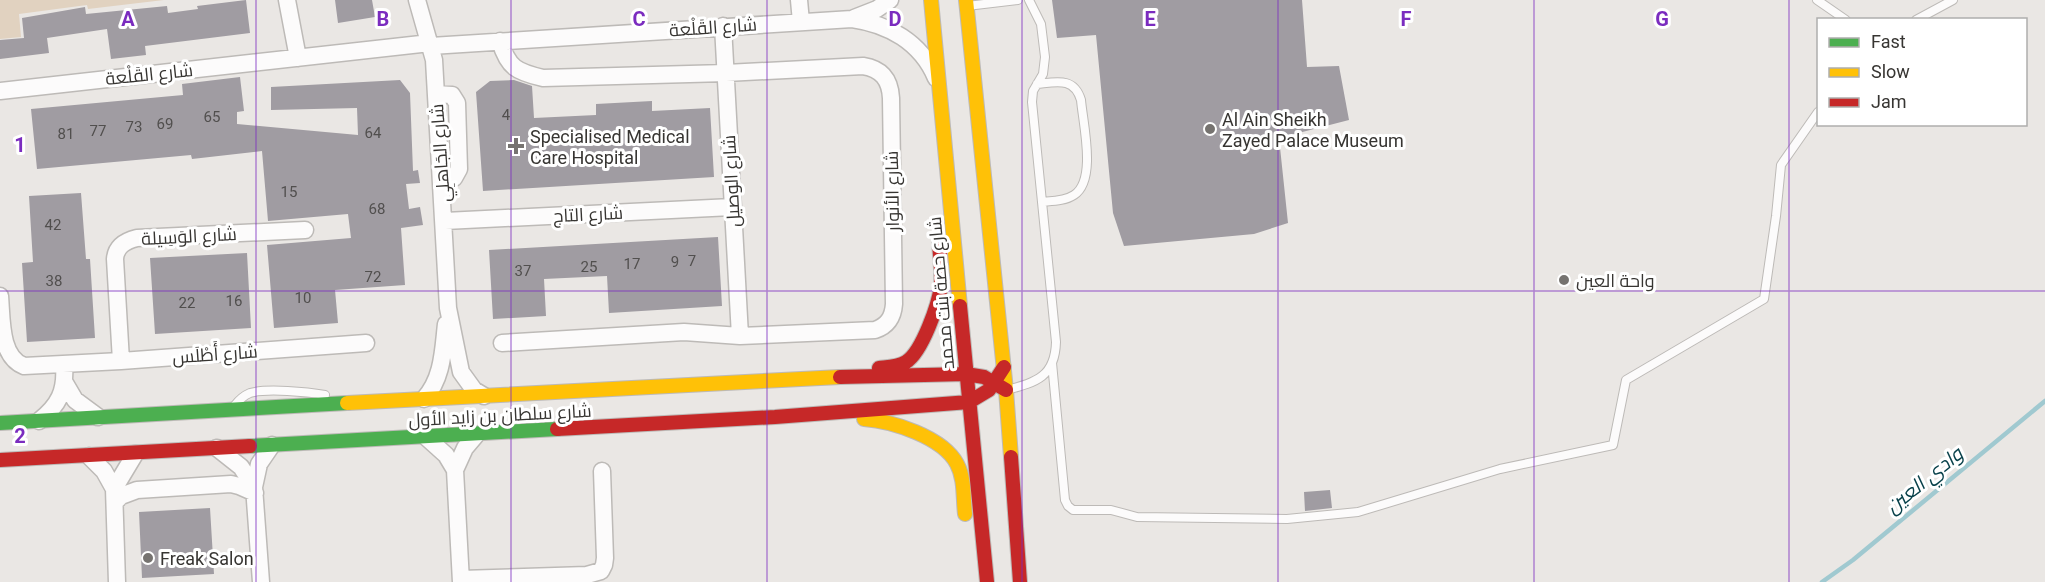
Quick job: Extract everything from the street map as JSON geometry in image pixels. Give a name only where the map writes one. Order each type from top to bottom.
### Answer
[{"type":"main road","name":"شارع حصة بنت محمد","points":[[931,0],[987,579]]},
{"type":"main road","points":[[966,3],[1004,367],[1000,387],[1020,582]]},
{"type":"main road","points":[[807,378],[843,369],[895,367],[911,358],[936,307],[940,291],[939,233],[949,191]]},
{"type":"main road","name":"شارع سلطان بن زايد الأول","points":[[0,423],[807,378],[966,374],[978,375],[1000,387]]},
{"type":"main road","points":[[969,402],[1000,387]]},
{"type":"main road","name":"شارع سلطان بن زايد الأول","points":[[6,460],[776,417],[969,402]]},
{"type":"main road","points":[[776,417],[800,421],[880,420],[901,427],[945,448],[957,463],[968,531],[987,579]]},
{"type":"street","points":[[287,0],[298,58]]},
{"type":"street","name":"شارع الجَاهلِي","points":[[417,0],[430,44],[436,94],[445,221],[448,308],[461,372],[467,382],[484,396]]},
{"type":"street","points":[[799,0],[801,22]]},
{"type":"street","name":"شارع القَلْعة","points":[[852,19],[877,9],[890,0]]},
{"type":"street","name":"شارع القَلْعة","points":[[0,91],[430,44],[852,19],[877,24],[900,35],[913,45],[924,58],[940,89]]},
{"type":"street","name":"شارع الوصيل","points":[[723,26],[740,336]]},
{"type":"street","name":"شارع الأنوار","points":[[500,41],[505,57],[514,68],[543,78],[726,73],[863,66],[871,67],[886,77],[891,89],[894,304],[891,318],[881,328],[875,330],[740,336],[684,332],[502,343]]},
{"type":"street","name":"شارع التاج","points":[[445,221],[732,207]]},
{"type":"street","name":"شارع الوَسِيلة","points":[[121,361],[115,259],[118,248],[123,243],[136,238],[305,230]]},
{"type":"street","name":"شارع أَطْلَس","points":[[0,296],[4,348],[11,360],[24,366],[366,343]]},
{"type":"street","name":"شارع الجَاهلِي","points":[[424,399],[431,392],[439,373],[448,308]]},
{"type":"street","points":[[39,421],[58,400],[65,383],[64,365]]},
{"type":"street","points":[[65,383],[75,400],[98,417]]},
{"type":"street","points":[[476,435],[465,448],[455,470],[461,580],[587,575],[601,571],[605,558],[602,471]]},
{"type":"street","points":[[426,437],[446,455],[455,470]]},
{"type":"street","points":[[261,582],[255,490],[259,464],[272,445]]},
{"type":"street","points":[[218,448],[241,467],[255,490]]},
{"type":"street","points":[[114,496],[135,454]]},
{"type":"street","points":[[89,456],[104,471],[114,496],[117,582]]},
{"type":"street","points":[[114,496],[137,490],[231,484],[255,490]]},
{"type":"lane","points":[[966,3],[1018,0]]},
{"type":"lane","points":[[1000,387],[1035,382],[1048,371],[1056,357],[1032,102],[1033,91],[1043,74],[1045,57],[1041,24],[1029,0]]},
{"type":"lane","points":[[1817,0],[1843,18]]},
{"type":"lane","points":[[1920,18],[1953,0]]},
{"type":"lane","points":[[1037,84],[1059,81],[1072,85],[1078,91],[1081,100],[1088,167],[1085,183],[1076,194],[1063,200],[1042,202]]},
{"type":"lane","points":[[1052,363],[1065,500],[1068,507],[1073,510],[1111,510],[1137,517],[1287,519],[1358,512],[1500,469],[1612,445],[1626,380],[1764,299],[1781,165],[1817,113]]},
{"type":"lane","points":[[0,466],[6,460]]},
{"type":"shaded area","points":[[0,0],[164,0],[88,9],[87,5],[19,14],[21,37],[0,39]]},
{"type":"building","points":[[246,0],[250,33],[145,46],[146,55],[111,59],[107,29],[47,38],[49,53],[0,59],[0,40],[24,38],[22,18],[85,7],[86,14],[167,6],[168,13],[198,9],[197,6]]},
{"type":"building","points":[[335,0],[372,0],[375,17],[338,23]]},
{"type":"building","name":"Al Ain Sheikh Zayed Palace Museum","points":[[1052,0],[1302,0],[1307,67],[1339,66],[1349,120],[1279,138],[1288,223],[1254,234],[1124,246],[1113,213],[1096,35],[1057,38]]},
{"type":"building","points":[[240,77],[244,111],[237,112],[237,124],[358,135],[357,108],[271,110],[271,87],[400,80],[410,93],[413,171],[418,170],[420,183],[406,184],[409,209],[420,207],[423,225],[401,228],[405,285],[335,290],[338,323],[274,328],[267,245],[351,238],[348,214],[268,221],[262,151],[192,159],[191,155],[37,169],[31,109],[183,95],[182,84]]},
{"type":"building","points":[[514,80],[532,86],[534,118],[596,115],[596,104],[652,101],[652,111],[710,108],[714,177],[483,191],[476,92],[490,81]]},
{"type":"building","points":[[81,193],[86,259],[90,259],[95,338],[27,342],[22,263],[33,262],[29,196]]},
{"type":"building","points":[[718,237],[722,306],[609,313],[607,276],[544,279],[546,316],[493,319],[489,250]]},
{"type":"building","points":[[247,253],[251,328],[155,334],[150,258]]},
{"type":"building","points":[[1330,490],[1332,508],[1305,511],[1304,492]]},
{"type":"building","points":[[210,508],[214,574],[142,578],[139,512]]},
{"type":"waterway","name":"وادي العين","points":[[1822,582],[1853,560],[2045,401]]},
{"type":"traffic: fast","points":[[0,423],[347,403]]},
{"type":"traffic: fast","points":[[250,446],[557,429]]},
{"type":"traffic: slow","points":[[931,0],[960,306]]},
{"type":"traffic: slow","points":[[966,0],[1011,457]]},
{"type":"traffic: slow","points":[[347,403],[840,377]]},
{"type":"traffic: slow","points":[[864,419],[888,423],[916,432],[929,438],[950,454],[961,476],[965,514]]},
{"type":"traffic: jam","points":[[879,368],[906,362],[924,338],[937,304],[941,285],[939,243]]},
{"type":"traffic: jam","points":[[960,306],[987,582]]},
{"type":"traffic: jam","points":[[557,429],[775,417],[969,402],[989,390],[1004,367]]},
{"type":"traffic: jam","points":[[840,377],[966,374],[984,377],[1006,390]]},
{"type":"traffic: jam","points":[[0,460],[250,446]]},
{"type":"traffic: jam","points":[[1011,457],[1020,582]]},
{"type":"place","name":"Al Ain Sheikh Zayed Palace Museum","points":[[1210,129]]},
{"type":"place","name":"Specialised Medical Care Hospital","points":[[516,146]]},
{"type":"place","name":"واحة العين","points":[[1564,280]]},
{"type":"place","name":"Freak Salon","points":[[148,558]]}]
